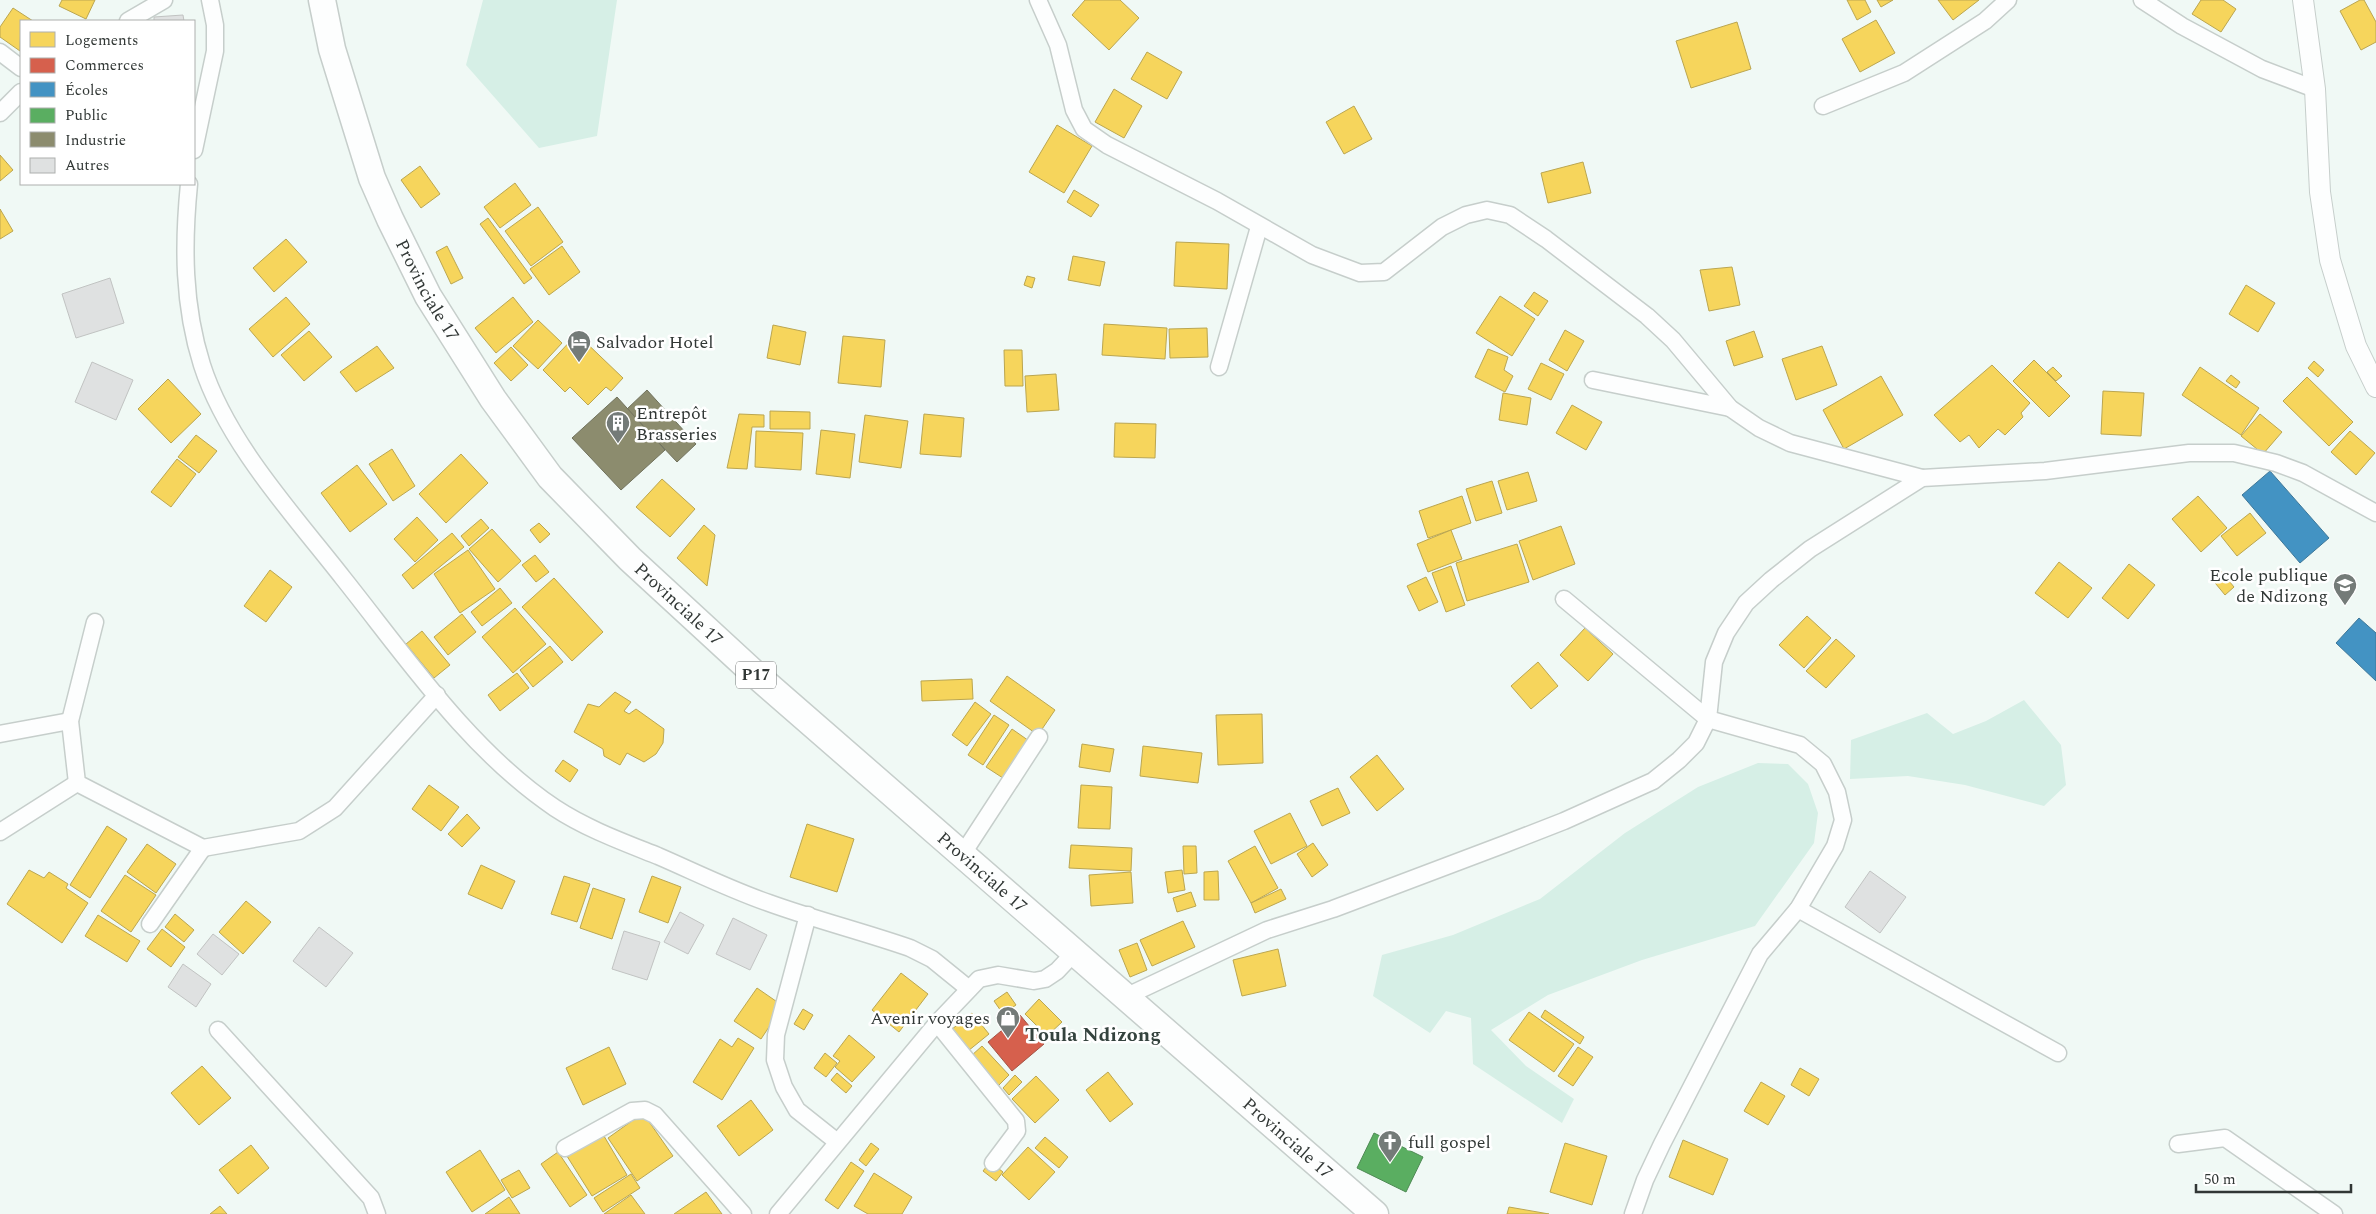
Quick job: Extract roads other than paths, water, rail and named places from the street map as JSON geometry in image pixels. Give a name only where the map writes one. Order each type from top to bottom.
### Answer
[{"type":"main road","name":"Provinciale 17","points":[[322,0],[337,67],[372,178],[390,220],[428,296],[493,399],[550,477],[630,559],[756,675],[1375,1214]]},
{"type":"street","points":[[130,20],[164,0]]},
{"type":"street","points":[[195,145],[215,51],[215,25],[210,0]]},
{"type":"street","points":[[1823,106],[1904,73],[1985,21],[2008,0]]},
{"type":"street","points":[[2142,0],[2182,26],[2262,69],[2315,89]]},
{"type":"street","points":[[2303,0],[2315,89],[2320,192],[2330,260],[2356,346],[2376,387]]},
{"type":"street","points":[[1045,4],[1058,45],[1074,110],[1084,129],[1107,144],[1216,201],[1259,227],[1312,255],[1360,272],[1384,272],[1442,227],[1466,215],[1487,210],[1510,215],[1546,239],[1647,316],[1673,340],[1730,408],[1759,428],[1790,443],[1922,478],[2046,471],[2189,453],[2234,453],[2276,462],[2303,473],[2376,513]]},
{"type":"street","points":[[0,52],[20,67]]},
{"type":"street","points":[[0,113],[20,93]]},
{"type":"street","points":[[189,185],[184,267],[190,322],[202,367],[219,405],[242,445],[270,484],[437,695],[491,755],[555,808],[590,828],[768,903],[910,948],[932,959],[969,989]]},
{"type":"street","points":[[1219,367],[1259,227]]},
{"type":"street","points":[[1594,380],[1730,408]]},
{"type":"street","points":[[1125,997],[1267,930],[1333,909],[1547,828],[1653,781],[1696,743],[1708,719],[1714,662],[1726,633],[1746,603],[1770,580],[1810,549],[1922,478]]},
{"type":"street","points":[[1564,599],[1708,719],[1800,745],[1823,764],[1838,792],[1843,820],[1836,846],[1798,909],[1760,954],[1662,1144],[1645,1180],[1633,1214]]},
{"type":"street","points":[[77,783],[70,721],[95,622]]},
{"type":"street","points":[[77,783],[203,848],[299,831],[335,808],[437,695]]},
{"type":"street","points":[[0,734],[70,721]]},
{"type":"street","points":[[962,855],[1039,737]]},
{"type":"street","points":[[0,832],[77,783]]},
{"type":"street","points":[[150,924],[203,848]]},
{"type":"street","points":[[1798,909],[2058,1054]]},
{"type":"street","points":[[808,915],[776,1034],[775,1060],[784,1087],[797,1110],[836,1142]]},
{"type":"street","points":[[778,1214],[937,1023],[979,979],[998,975],[1034,981],[1045,979],[1057,972],[1074,953]]},
{"type":"street","points":[[937,1023],[1016,1121],[1017,1131],[992,1164]]},
{"type":"street","points":[[218,1030],[370,1198],[377,1214]]},
{"type":"street","points":[[565,1148],[632,1111],[644,1110],[655,1115],[743,1214]]},
{"type":"street","points":[[2178,1144],[2225,1138],[2334,1214]]},
{"type":"place","name":"Salvador Hotel","points":[[579,363]]},
{"type":"place","name":"Entrepôt Brasseries","points":[[618,444]]},
{"type":"place","name":"Ecole publique de Ndizong","points":[[2345,606]]},
{"type":"place","name":"Avenir voyages","points":[[1008,1039]]},
{"type":"place","name":"full gospel","points":[[1390,1163]]},
{"type":"district","name":"Toula Ndizong","points":[[1093,1035]]}]
